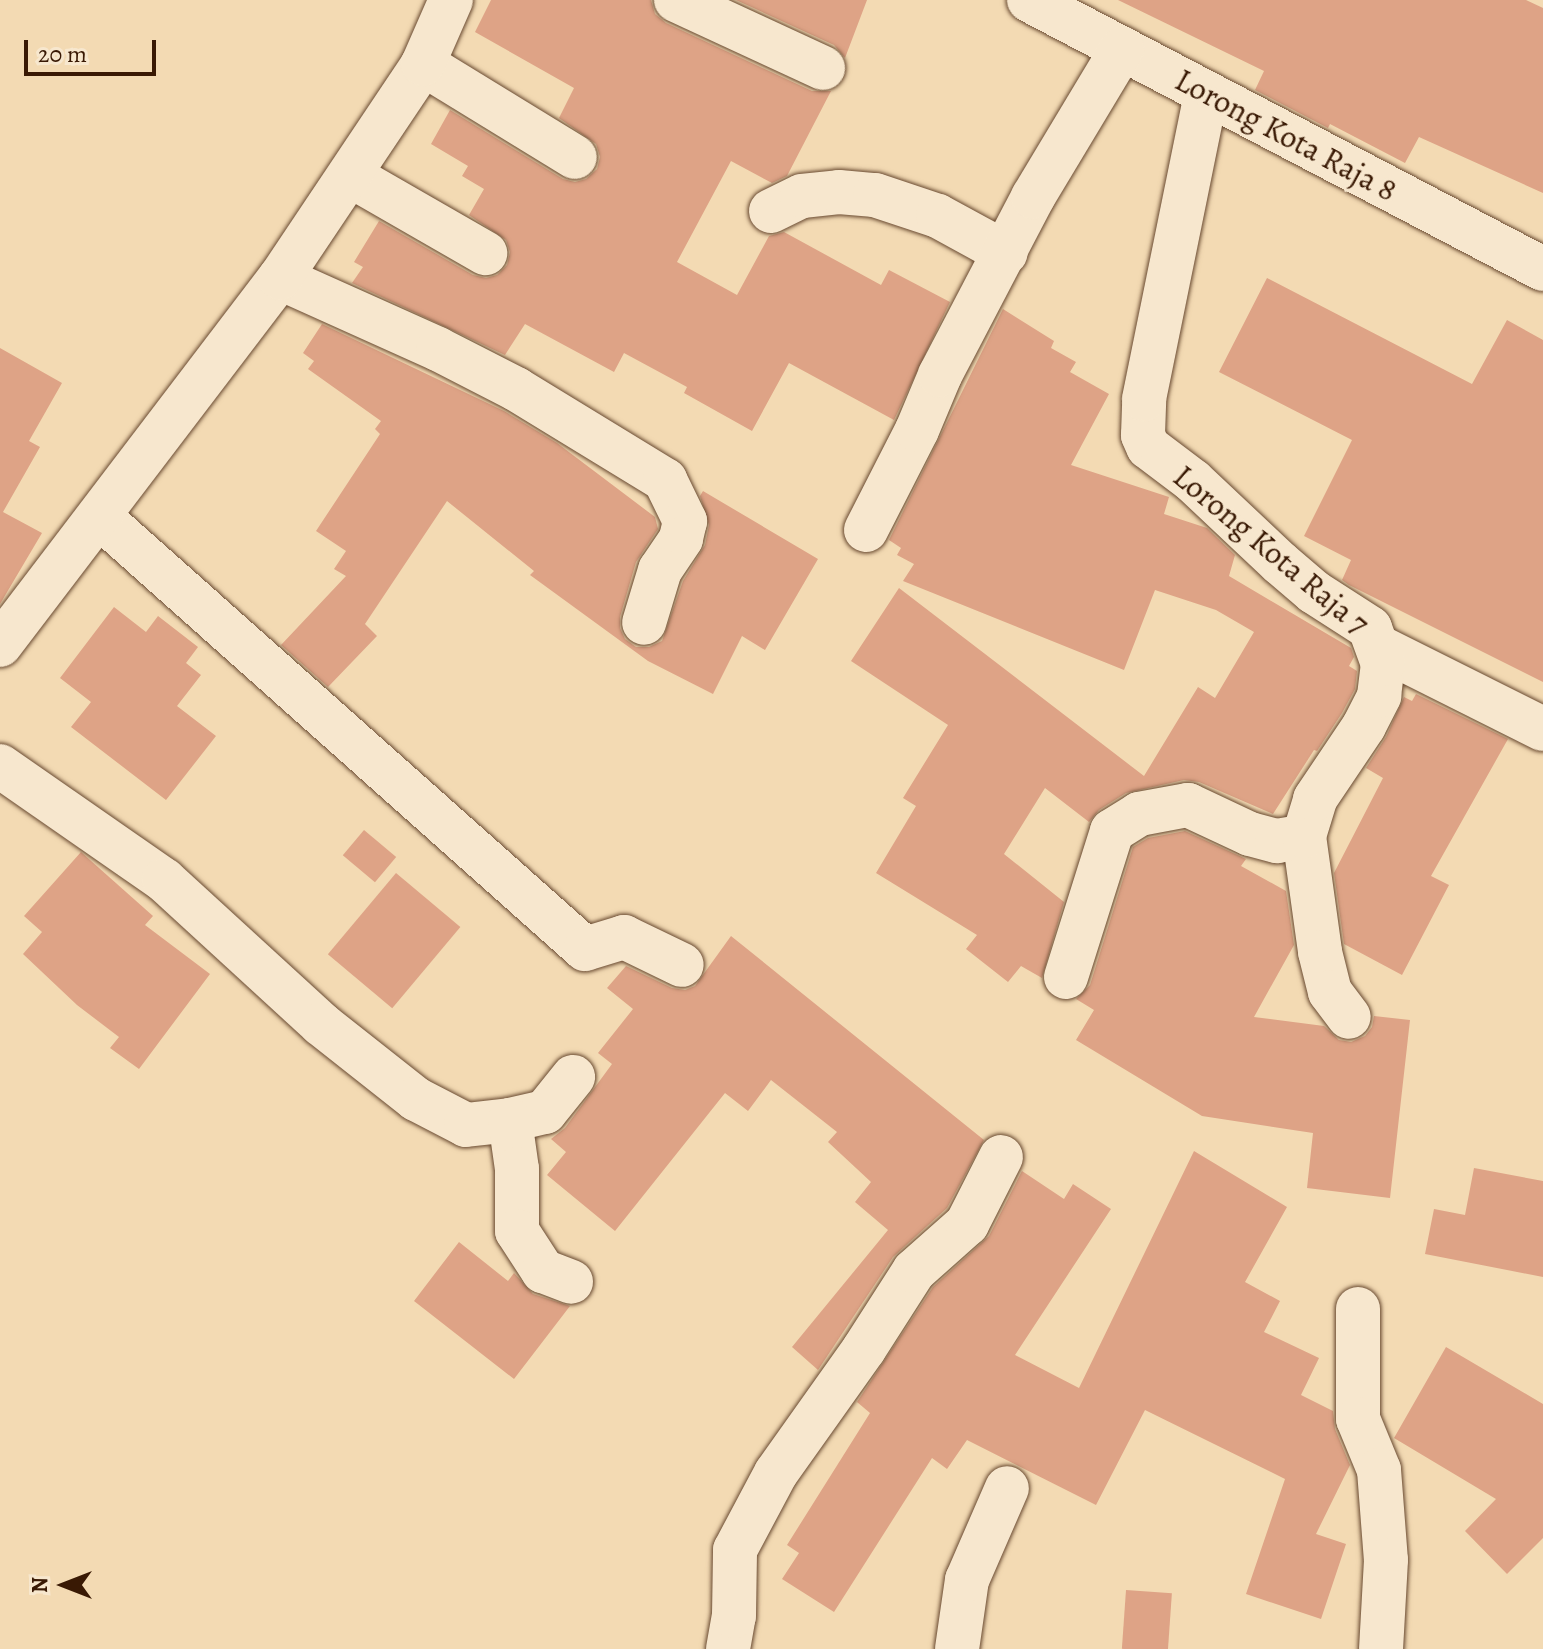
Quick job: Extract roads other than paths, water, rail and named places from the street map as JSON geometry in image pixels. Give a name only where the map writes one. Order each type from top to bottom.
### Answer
[{"type":"street","points":[[0,645],[101,518],[280,278],[423,64],[451,0]]},
{"type":"street","points":[[676,0],[823,68]]},
{"type":"street","name":"Lorong Kota Raja 8","points":[[1029,0],[1543,269]]},
{"type":"street","points":[[866,530],[917,430],[940,375],[1082,112],[1122,49]]},
{"type":"street","points":[[423,64],[575,157]]},
{"type":"street","name":"Lorong Kota Raja 7","points":[[1206,93],[1144,399],[1143,435],[1148,447],[1193,481],[1314,592],[1370,628],[1379,647],[1383,664],[1379,696],[1315,799],[1304,836]]},
{"type":"street","points":[[351,176],[485,253]]},
{"type":"street","points":[[771,211],[802,196],[839,192],[875,195],[938,216],[1006,253]]},
{"type":"street","points":[[280,278],[438,349],[516,389],[665,480],[685,521],[681,539],[660,570],[644,623]]},
{"type":"street","points":[[101,518],[585,949],[624,937],[682,965]]},
{"type":"street","points":[[1379,647],[1543,729]]},
{"type":"street","points":[[0,766],[164,880],[321,1024],[416,1099],[466,1125],[510,1120],[545,1112],[573,1077]]},
{"type":"street","points":[[1066,977],[1112,831],[1139,814],[1188,805],[1250,834],[1277,841],[1304,836],[1320,952],[1330,992],[1349,1017]]},
{"type":"street","points":[[510,1120],[517,1169],[517,1231],[543,1271],[571,1282]]},
{"type":"street","points":[[728,1649],[734,1616],[735,1550],[776,1473],[864,1349],[914,1271],[967,1224],[1001,1157]]},
{"type":"street","points":[[1358,1309],[1358,1419],[1379,1470],[1386,1560],[1381,1649]]},
{"type":"street","points":[[957,1649],[967,1580],[1007,1488]]}]
